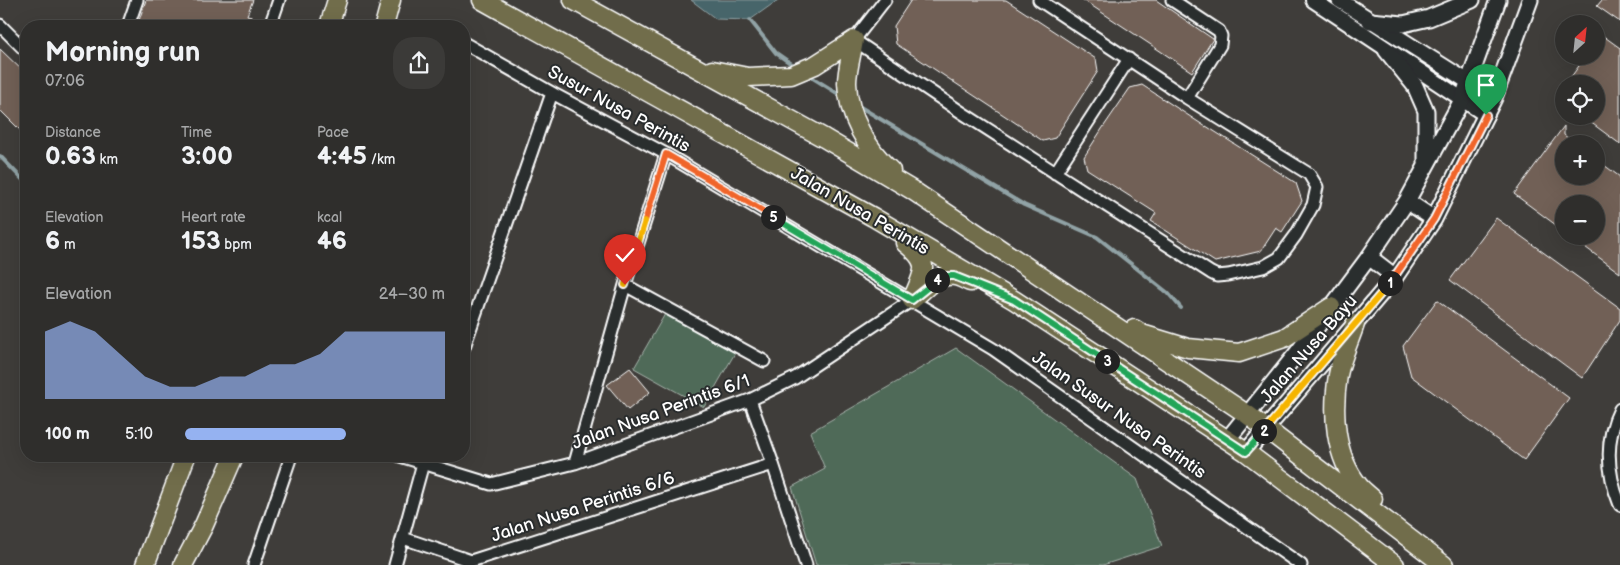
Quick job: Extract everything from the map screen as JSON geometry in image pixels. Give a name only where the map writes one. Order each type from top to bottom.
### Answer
[{"type":"main road","points":[[331,20],[337,0]]},
{"type":"main road","points":[[386,20],[391,0]]},
{"type":"main road","points":[[388,20],[401,0]]},
{"type":"main road","points":[[573,0],[824,138],[912,190],[1248,416],[1438,560]]},
{"type":"main road","points":[[1370,21],[1403,24],[1429,18],[1472,0]]},
{"type":"main road","name":"Jalan Nusa Bayu","points":[[1227,440],[1248,416],[1369,257],[1407,201],[1462,100],[1498,0]]},
{"type":"main road","name":"Jalan Nusa Bayu","points":[[1246,452],[1395,277],[1434,219],[1494,98],[1530,0]]},
{"type":"main road","name":"Jalan Nusa Perintis","points":[[483,1],[873,217],[1014,300],[1246,452],[1395,565]]},
{"type":"main road","points":[[693,66],[748,77],[791,75],[815,65],[854,40]]},
{"type":"main road","points":[[854,40],[847,82],[850,105],[858,127],[879,160],[912,190]]},
{"type":"main road","points":[[1386,50],[1415,86],[1426,111],[1426,167]]},
{"type":"main road","points":[[1407,201],[1434,219]]},
{"type":"main road","points":[[873,217],[920,254],[924,268],[922,278],[912,300]]},
{"type":"main road","points":[[1369,257],[1395,277]]},
{"type":"main road","points":[[912,300],[942,276],[954,276],[1014,300]]},
{"type":"main road","points":[[1066,292],[1142,334],[1188,348],[1239,353],[1284,338],[1331,307]]},
{"type":"main road","points":[[1355,324],[1338,374],[1335,408],[1337,440],[1347,466],[1359,486],[1438,560]]},
{"type":"main road","points":[[145,565],[184,462]]},
{"type":"main road","points":[[183,565],[204,525],[231,462]]},
{"type":"street","points":[[130,20],[137,0]]},
{"type":"street","points":[[272,20],[279,0]]},
{"type":"street","points":[[885,0],[854,40],[1055,173],[1217,276],[1263,267],[1280,258],[1313,205],[1317,187],[1310,174],[1187,98],[1039,0]]},
{"type":"street","points":[[1172,0],[1219,30],[1221,36],[1220,45],[1187,98]]},
{"type":"street","points":[[1314,0],[1386,50],[1486,115]]},
{"type":"street","points":[[1339,0],[1494,98]]},
{"type":"street","points":[[0,25],[20,45]]},
{"type":"street","name":"Susur Nusa Perintis","points":[[470,46],[666,154],[912,300]]},
{"type":"street","points":[[1055,173],[1129,59]]},
{"type":"street","points":[[470,330],[552,93]]},
{"type":"street","points":[[575,463],[625,285],[666,154]]},
{"type":"street","points":[[625,285],[764,362]]},
{"type":"street","name":"Jalan Nusa Perintis 6/1","points":[[430,462],[491,484],[575,463],[750,400],[795,378],[912,300]]},
{"type":"street","name":"Jalan Susur Nusa Perintis","points":[[912,300],[993,349],[1287,561],[1301,565]]},
{"type":"street","points":[[750,400],[806,565]]},
{"type":"street","points":[[1620,409],[1614,422],[1608,453],[1616,496],[1620,505]]},
{"type":"street","points":[[254,565],[289,462]]},
{"type":"street","points":[[395,565],[423,462]]},
{"type":"street","name":"Jalan Nusa Perintis 6/6","points":[[403,538],[471,561],[773,464]]},
{"type":"green space","points":[[665,314],[735,353],[704,407],[634,368]]},
{"type":"green space","points":[[956,348],[1137,479],[1162,546],[1103,565],[816,565],[792,487],[825,469],[810,432]]},
{"type":"water","points":[[691,0],[778,0],[750,20],[716,19]]},
{"type":"building","points":[[146,0],[253,0],[247,15],[251,16],[250,20],[139,20]]},
{"type":"building","points":[[911,0],[1006,0],[1096,59],[1098,71],[1055,138],[1043,141],[896,44],[894,26]]},
{"type":"building","points":[[1083,0],[1156,0],[1213,39],[1192,72]]},
{"type":"building","points":[[1602,0],[1620,0],[1620,22],[1597,6]]},
{"type":"building","points":[[1605,37],[1620,48],[1620,144],[1594,125],[1605,125],[1605,75],[1572,75],[1580,65],[1605,65]]},
{"type":"building","points":[[0,49],[20,68],[20,130],[0,110]]},
{"type":"building","points":[[1142,85],[1296,183],[1302,201],[1282,232],[1276,228],[1261,251],[1215,262],[1151,221],[1156,213],[1087,169],[1084,157],[1102,129],[1130,88]]},
{"type":"building","points":[[1564,126],[1564,135],[1557,135]]},
{"type":"building","points":[[1555,138],[1555,185],[1605,185],[1605,166],[1620,177],[1620,273],[1582,245],[1605,245],[1605,195],[1555,195],[1555,224],[1514,194]]},
{"type":"building","points":[[1496,218],[1620,308],[1620,320],[1582,378],[1450,280]]},
{"type":"building","points":[[1437,300],[1569,398],[1524,460],[1411,376],[1403,346]]},
{"type":"building","points":[[630,368],[650,392],[628,410],[607,385]]},
{"type":"waterway","points":[[750,20],[776,53],[796,67]]},
{"type":"waterway","points":[[808,75],[842,96]]},
{"type":"waterway","points":[[857,105],[1024,205],[1097,237],[1168,293],[1181,308]]},
{"type":"waterway","points":[[0,156],[20,177]]},
{"type":"route","points":[[625,285],[666,154],[912,300],[942,276],[954,276],[1014,300],[1246,452],[1395,277],[1434,219],[1486,115]]}]
